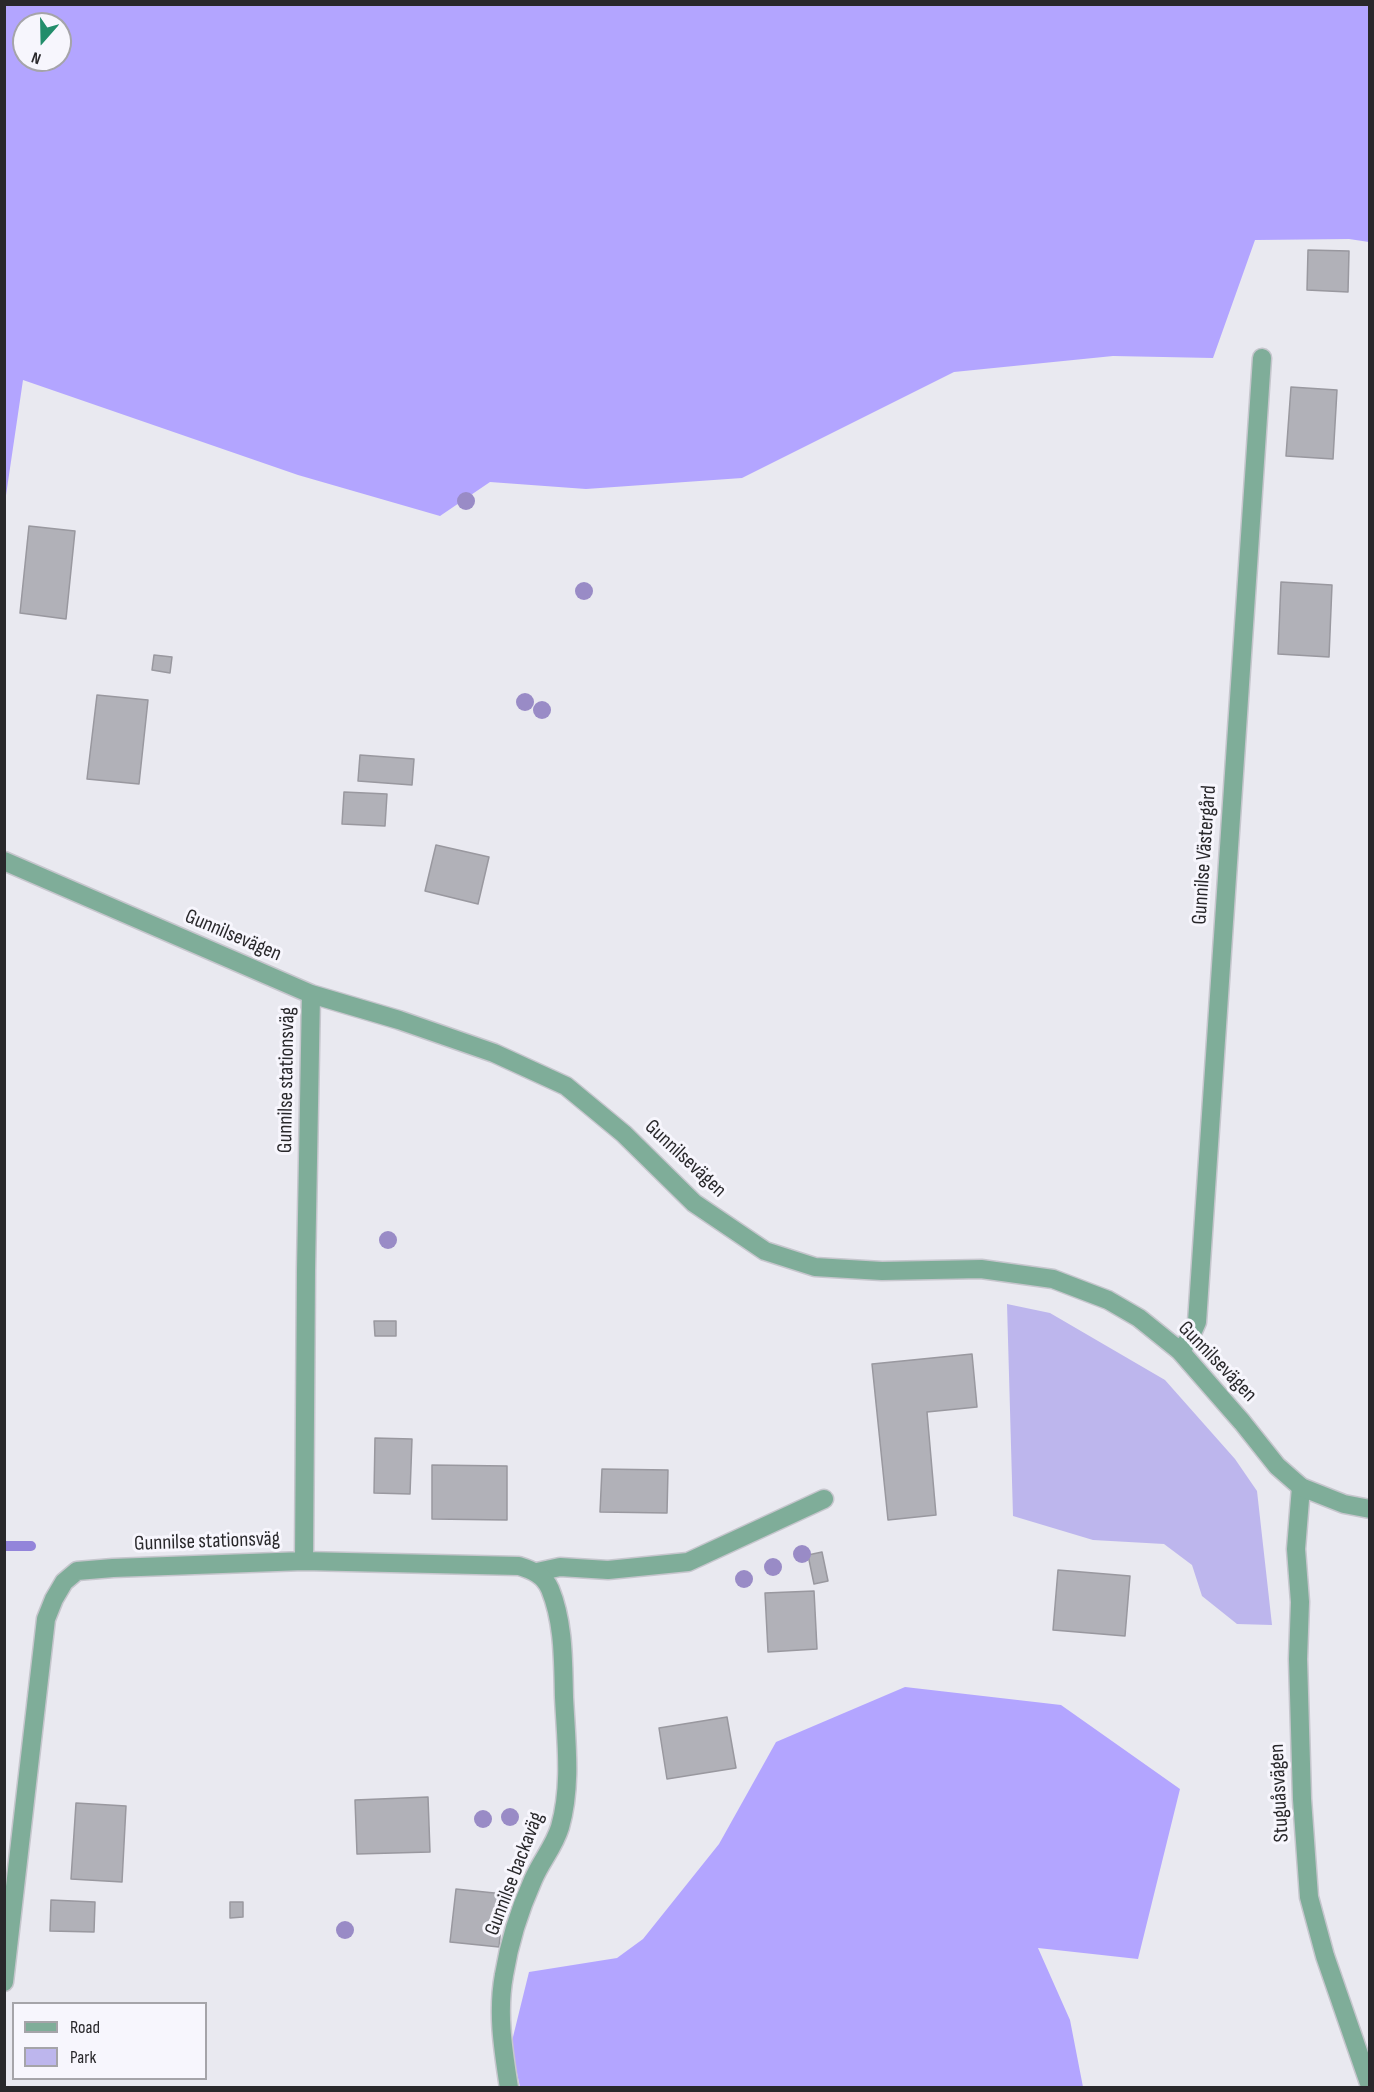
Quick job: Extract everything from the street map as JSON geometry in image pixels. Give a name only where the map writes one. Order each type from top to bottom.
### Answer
[{"type":"street","name":"Gunnilse Västergård","points":[[1180,1351],[1190,1338],[1197,1322],[1262,358]]},
{"type":"street","name":"Gunnilsevägen","points":[[4,861],[311,994],[399,1020],[494,1053],[566,1086],[624,1134],[694,1203],[765,1251],[815,1267],[882,1271],[981,1269],[1053,1279],[1108,1300],[1139,1318],[1180,1351],[1277,1466],[1301,1488],[1344,1504],[1370,1509]]},
{"type":"street","name":"Gunnilse stationsväg","points":[[4,1982],[46,1619],[64,1582],[77,1571],[304,1561],[311,994]]},
{"type":"street","name":"Stuguåsvägen","points":[[1301,1488],[1296,1550],[1300,1602],[1298,1659],[1302,1799],[1309,1897],[1324,1956],[1370,2086]]},
{"type":"street","points":[[304,1561],[519,1566],[537,1572],[560,1567],[608,1570],[688,1562],[824,1499]]},
{"type":"street","name":"Gunnilse backaväg","points":[[509,2088],[501,2039],[500,2006],[504,1974],[533,1878],[551,1850],[560,1827],[566,1796],[568,1759],[564,1650],[549,1588],[537,1572]]},
{"type":"green space","points":[[1007,1304],[1050,1313],[1165,1380],[1235,1459],[1257,1491],[1272,1625],[1237,1624],[1202,1596],[1192,1565],[1164,1544],[1093,1540],[1013,1516]]},
{"type":"shaded area","points":[[5,4],[1369,5],[1369,242],[1349,239],[1255,240],[1213,358],[1113,356],[954,372],[742,478],[586,489],[490,482],[440,516],[298,475],[23,380],[5,502]]},
{"type":"shaded area","points":[[905,1687],[1061,1705],[1180,1789],[1138,1959],[1038,1948],[1070,2020],[1083,2087],[520,2087],[511,2045],[529,1972],[617,1958],[643,1939],[719,1844],[776,1742]]},
{"type":"building","points":[[1308,250],[1349,251],[1348,292],[1307,290]]},
{"type":"building","points":[[1291,387],[1337,390],[1333,459],[1286,456]]},
{"type":"building","points":[[29,526],[75,531],[66,619],[20,613]]},
{"type":"building","points":[[1281,582],[1332,585],[1329,657],[1278,654]]},
{"type":"building","points":[[154,655],[172,657],[170,673],[152,670]]},
{"type":"building","points":[[97,695],[148,700],[139,784],[87,779]]},
{"type":"building","points":[[360,755],[414,759],[412,785],[358,781]]},
{"type":"building","points":[[344,792],[387,794],[385,826],[342,824]]},
{"type":"building","points":[[436,845],[489,857],[478,904],[425,891]]},
{"type":"building","points":[[374,1321],[396,1321],[396,1336],[375,1336]]},
{"type":"building","points":[[972,1354],[977,1407],[927,1412],[936,1515],[888,1520],[872,1364]]},
{"type":"building","points":[[375,1438],[412,1439],[410,1494],[374,1493]]},
{"type":"building","points":[[432,1465],[507,1466],[507,1520],[432,1519]]},
{"type":"building","points":[[602,1469],[668,1470],[667,1513],[600,1512]]},
{"type":"building","points":[[822,1552],[828,1581],[814,1584],[808,1555]]},
{"type":"building","points":[[1058,1570],[1130,1576],[1125,1636],[1053,1630]]},
{"type":"building","points":[[814,1591],[817,1649],[768,1652],[765,1593]]},
{"type":"building","points":[[727,1717],[736,1768],[667,1779],[659,1728]]},
{"type":"building","points":[[428,1797],[430,1852],[357,1854],[355,1800]]},
{"type":"building","points":[[76,1803],[126,1806],[122,1882],[71,1879]]},
{"type":"building","points":[[456,1889],[504,1894],[499,1947],[450,1942]]},
{"type":"building","points":[[51,1900],[95,1902],[94,1932],[50,1931]]},
{"type":"building","points":[[230,1902],[243,1902],[243,1917],[230,1918]]},
{"type":"waterway","points":[[4,1546],[31,1546]]}]
